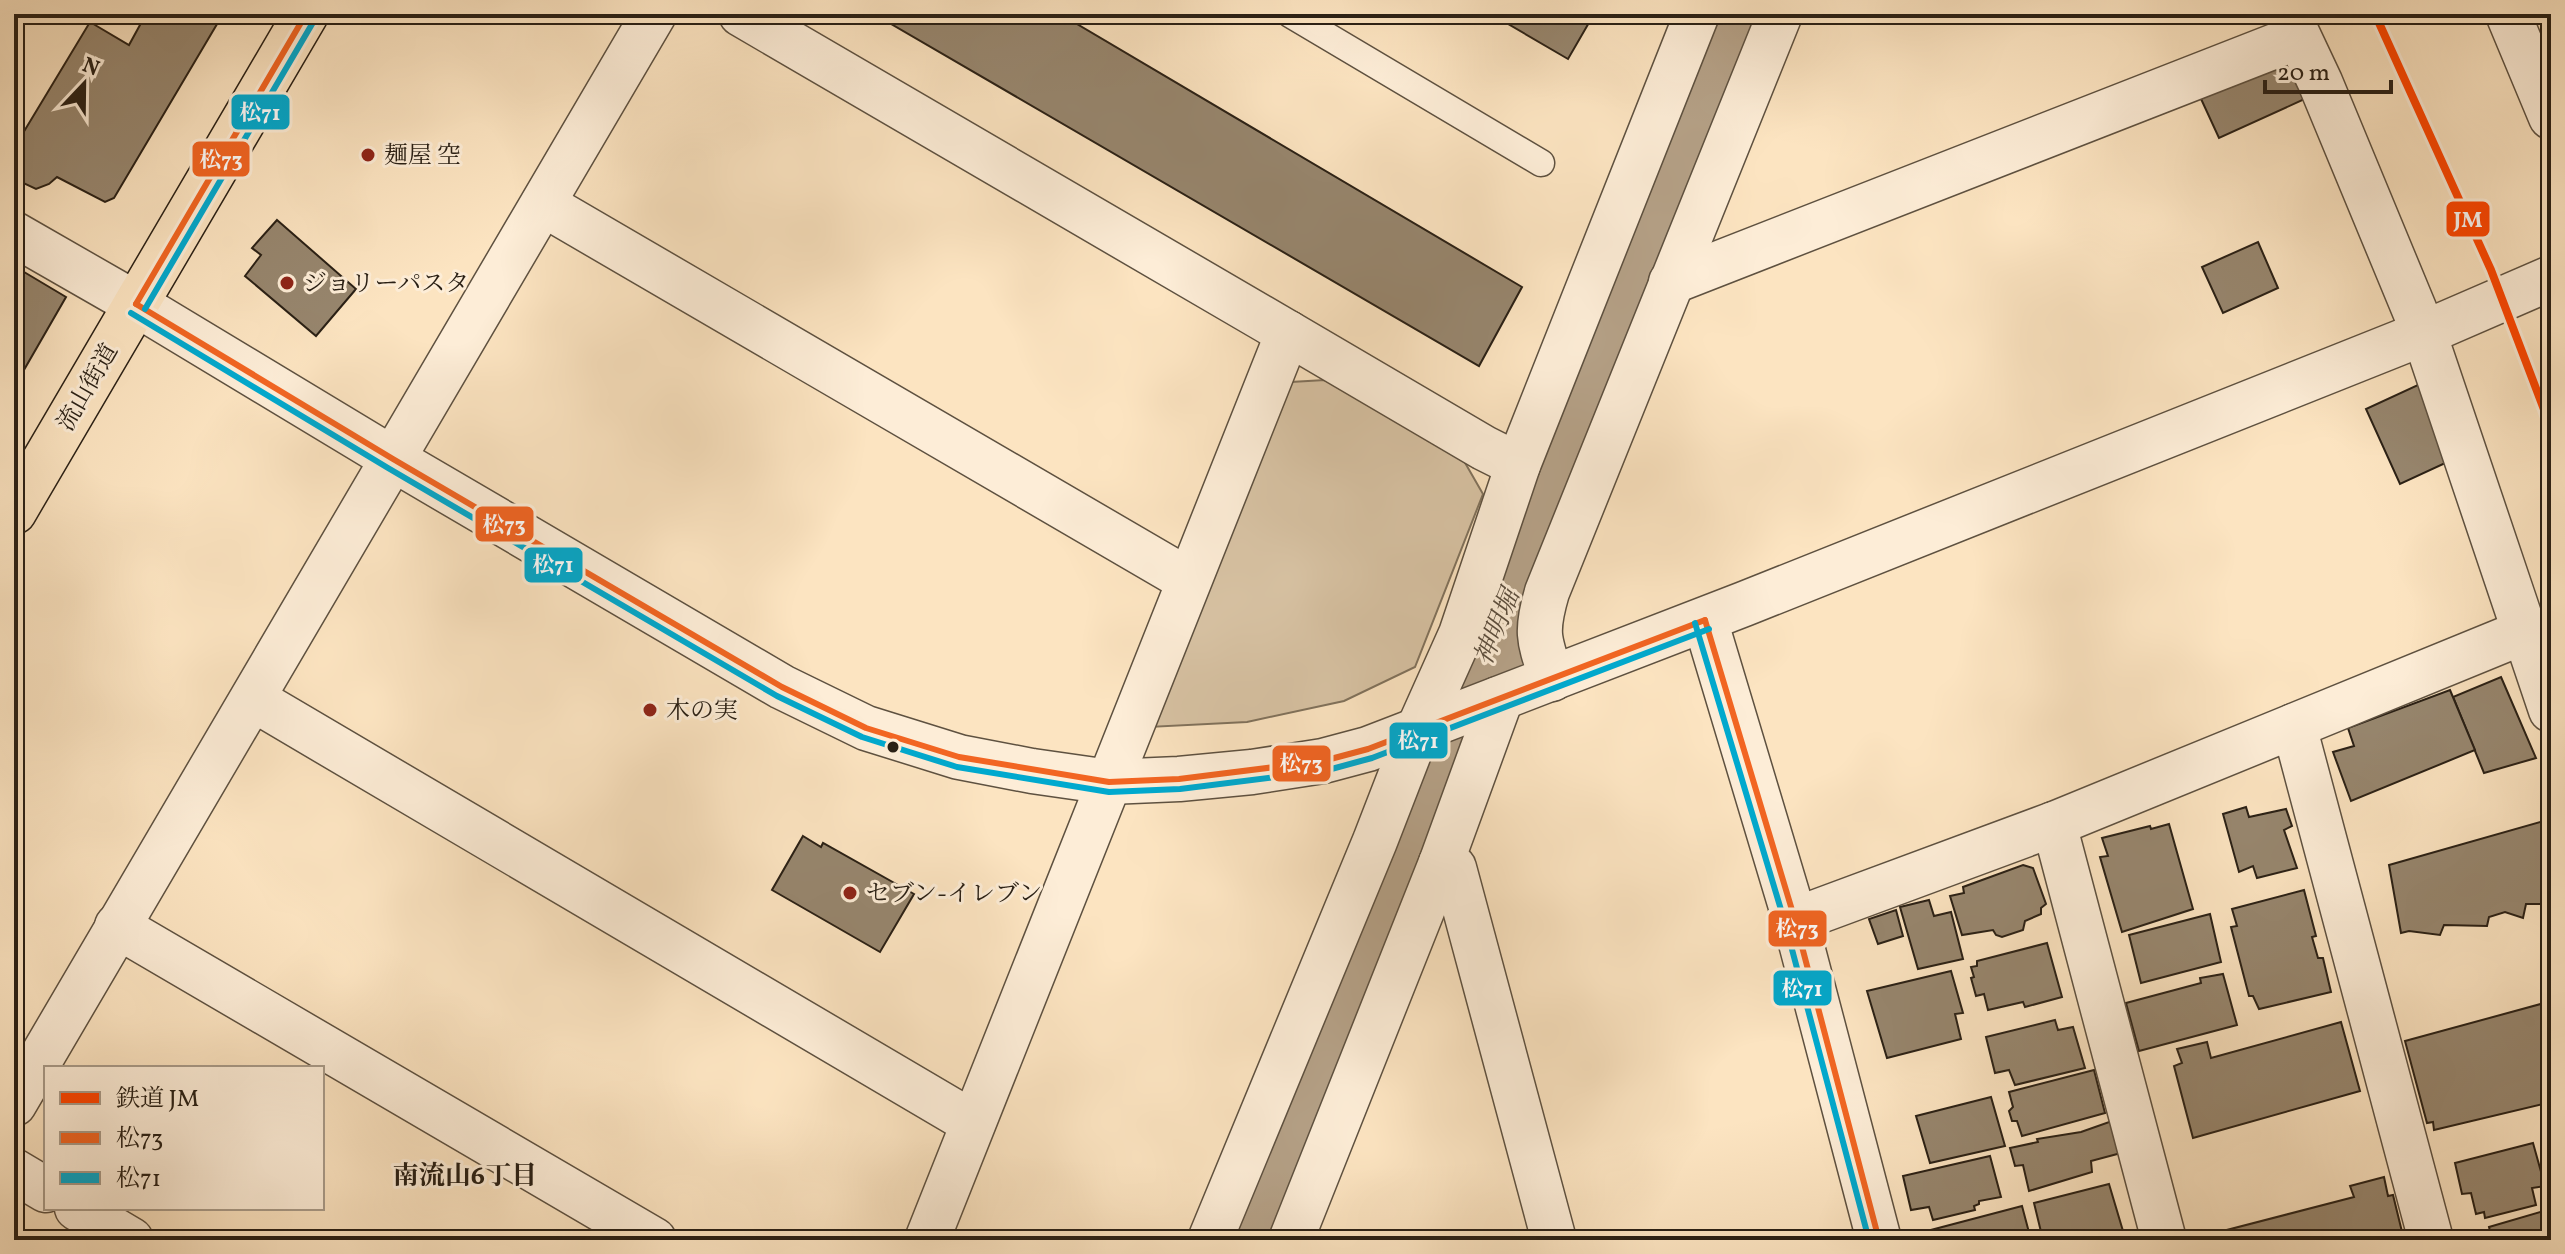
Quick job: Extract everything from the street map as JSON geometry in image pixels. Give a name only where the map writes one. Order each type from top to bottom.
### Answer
[{"type":"main road","name":"流山街道","points":[[14,512],[306,14]]},
{"type":"street","points":[[14,1104],[654,14]]},
{"type":"street","points":[[741,14],[1518,465]]},
{"type":"street","points":[[1210,1240],[1425,728],[1461,634],[1518,465],[1697,14]]},
{"type":"street","points":[[1552,679],[1538,638],[1539,620],[1547,592],[1780,14]]},
{"type":"street","points":[[2508,14],[2551,117]]},
{"type":"street","points":[[1671,282],[2293,25],[2320,82],[2424,333],[2551,710]]},
{"type":"street","points":[[543,204],[1188,580]]},
{"type":"street","points":[[14,234],[782,687],[866,728],[959,757],[1109,782],[1179,779],[1323,761],[1368,749],[1705,620],[2424,333],[2551,278]]},
{"type":"street","points":[[927,1240],[1288,333]]},
{"type":"street","points":[[1705,620],[1795,920],[1879,1240]]},
{"type":"street","points":[[1795,920],[2054,824],[2526,631]]},
{"type":"street","points":[[253,699],[973,1123]]},
{"type":"street","points":[[1291,1240],[1441,863],[1499,704],[1494,701]]},
{"type":"street","points":[[2294,726],[2431,1240]]},
{"type":"street","points":[[2054,824],[2164,1240]]},
{"type":"street","points":[[1441,863],[1454,868],[1554,1240]]},
{"type":"street","points":[[117,926],[654,1240]]},
{"type":"street","points":[[14,1171],[44,1189]]},
{"type":"street","points":[[80,1210],[131,1240]]},
{"type":"lane","points":[[1290,14],[1541,163]]},
{"type":"shaded area","points":[[1325,380],[1464,461],[1483,494],[1415,667],[1344,701],[1247,722],[1149,727],[1291,382]]},
{"type":"building","points":[[146,14],[223,14],[114,198],[105,202],[57,177],[36,189],[14,177],[14,148],[90,22],[129,45]]},
{"type":"building","points":[[874,14],[1060,14],[1522,287],[1479,366]]},
{"type":"building","points":[[1491,14],[1594,14],[1568,59]]},
{"type":"building","points":[[2287,47],[2309,97],[2219,138],[2196,88]]},
{"type":"building","points":[[277,220],[356,289],[316,336],[245,276],[261,255],[252,248]]},
{"type":"building","points":[[2258,242],[2278,288],[2223,313],[2202,267]]},
{"type":"building","points":[[14,266],[66,297],[17,382],[14,380]]},
{"type":"building","points":[[2420,384],[2454,459],[2400,484],[2366,409]]},
{"type":"building","points":[[2501,677],[2536,758],[2484,773],[2453,697]]},
{"type":"building","points":[[2450,690],[2475,750],[2351,801],[2333,752],[2354,746],[2348,728]]},
{"type":"building","points":[[2246,807],[2249,817],[2286,809],[2292,826],[2284,830],[2297,868],[2257,878],[2253,866],[2239,872],[2223,814]]},
{"type":"building","points":[[2551,819],[2551,904],[2526,904],[2523,918],[2505,912],[2489,917],[2487,926],[2444,925],[2440,935],[2409,931],[2401,933],[2389,865]]},
{"type":"building","points":[[2169,824],[2193,909],[2122,932],[2100,857],[2108,856],[2102,838]]},
{"type":"building","points":[[803,836],[821,847],[823,843],[914,894],[880,952],[772,890]]},
{"type":"building","points":[[2023,865],[2033,868],[2046,904],[2041,908],[2041,914],[2025,921],[2023,930],[2002,937],[1993,930],[1962,935],[1950,896],[1964,893],[1963,887]]},
{"type":"building","points":[[2304,890],[2316,936],[2312,937],[2318,958],[2323,958],[2331,992],[2259,1009],[2253,996],[2249,996],[2231,927],[2237,926],[2232,909]]},
{"type":"building","points":[[1929,900],[1934,916],[1951,912],[1963,959],[1918,969],[1900,907]]},
{"type":"building","points":[[1896,910],[1903,936],[1878,944],[1869,919]]},
{"type":"building","points":[[2210,914],[2221,962],[2141,983],[2129,935]]},
{"type":"building","points":[[2047,943],[2062,997],[2025,1007],[2023,1002],[1988,1010],[1984,994],[1976,996],[1971,967],[1977,966],[1977,961]]},
{"type":"building","points":[[2551,970],[2551,1102],[2434,1130],[2433,1122],[2427,1123],[2405,1041],[2548,1002],[2542,981],[2548,978],[2546,971]]},
{"type":"building","points":[[1951,971],[1963,1013],[1955,1014],[1961,1039],[1887,1058],[1867,991]]},
{"type":"building","points":[[2223,974],[2237,1025],[2139,1051],[2126,1003],[2201,983],[2200,978]]},
{"type":"building","points":[[2055,1020],[2058,1030],[2073,1027],[2085,1068],[2015,1085],[2009,1070],[1995,1073],[1986,1037]]},
{"type":"building","points":[[2341,1022],[2360,1091],[2193,1138],[2174,1066],[2182,1063],[2177,1049],[2207,1042],[2211,1058]]},
{"type":"building","points":[[14,1028],[24,1034],[14,1050]]},
{"type":"building","points":[[2094,1070],[2105,1113],[2022,1136],[2017,1121],[2012,1121],[2009,1111],[2013,1107],[2009,1092]]},
{"type":"building","points":[[1991,1097],[2005,1146],[1930,1163],[1916,1116]]},
{"type":"building","points":[[2112,1121],[2121,1153],[2091,1161],[2092,1172],[2029,1191],[2023,1165],[2015,1166],[2010,1148],[2038,1142],[2037,1139],[2081,1132]]},
{"type":"building","points":[[2533,1143],[2545,1186],[2532,1188],[2536,1205],[2485,1218],[2484,1212],[2476,1214],[2471,1193],[2462,1194],[2455,1163]]},
{"type":"building","points":[[1990,1156],[2001,1197],[1979,1201],[1974,1206],[1975,1210],[1933,1220],[1929,1207],[1911,1210],[1903,1176]]},
{"type":"building","points":[[2384,1177],[2388,1196],[2393,1195],[2404,1240],[2188,1240],[2354,1197],[2350,1186]]},
{"type":"building","points":[[2109,1184],[2123,1231],[2087,1240],[2043,1240],[2034,1203]]},
{"type":"building","points":[[2022,1206],[2031,1240],[1930,1240],[1927,1231]]},
{"type":"building","points":[[2547,1210],[2551,1240],[2492,1240],[2489,1227]]},
{"type":"waterway","name":"神明堀","points":[[1251,1240],[1741,14]]},
{"type":"rail line","name":"JM","points":[[2375,14],[2491,270],[2551,428]]},
{"type":"transit line","name":"松73","points":[[136,304],[306,14]]},
{"type":"transit line","name":"松71","points":[[145,309],[315,19]]},
{"type":"transit line","name":"松73","points":[[136,304],[782,687],[866,728],[959,757],[1109,782],[1179,779],[1323,761],[1368,749],[1705,620]]},
{"type":"transit line","name":"松71","points":[[131,313],[777,696],[862,737],[957,767],[1109,792],[1180,789],[1324,771],[1372,758],[1709,629]]},
{"type":"transit line","name":"松73","points":[[1705,620],[1795,920],[1879,1240]]},
{"type":"transit line","name":"松71","points":[[1695,623],[1785,923],[1869,1240]]},
{"type":"place","name":"麺屋 空","points":[[368,155]]},
{"type":"place","name":"ジョリーパスタ","points":[[287,283]]},
{"type":"place","name":"木の実","points":[[650,710]]},
{"type":"place","name":"セブン-イレブン","points":[[850,893]]},
{"type":"district","name":"南流山6丁目","points":[[465,1175]]}]
